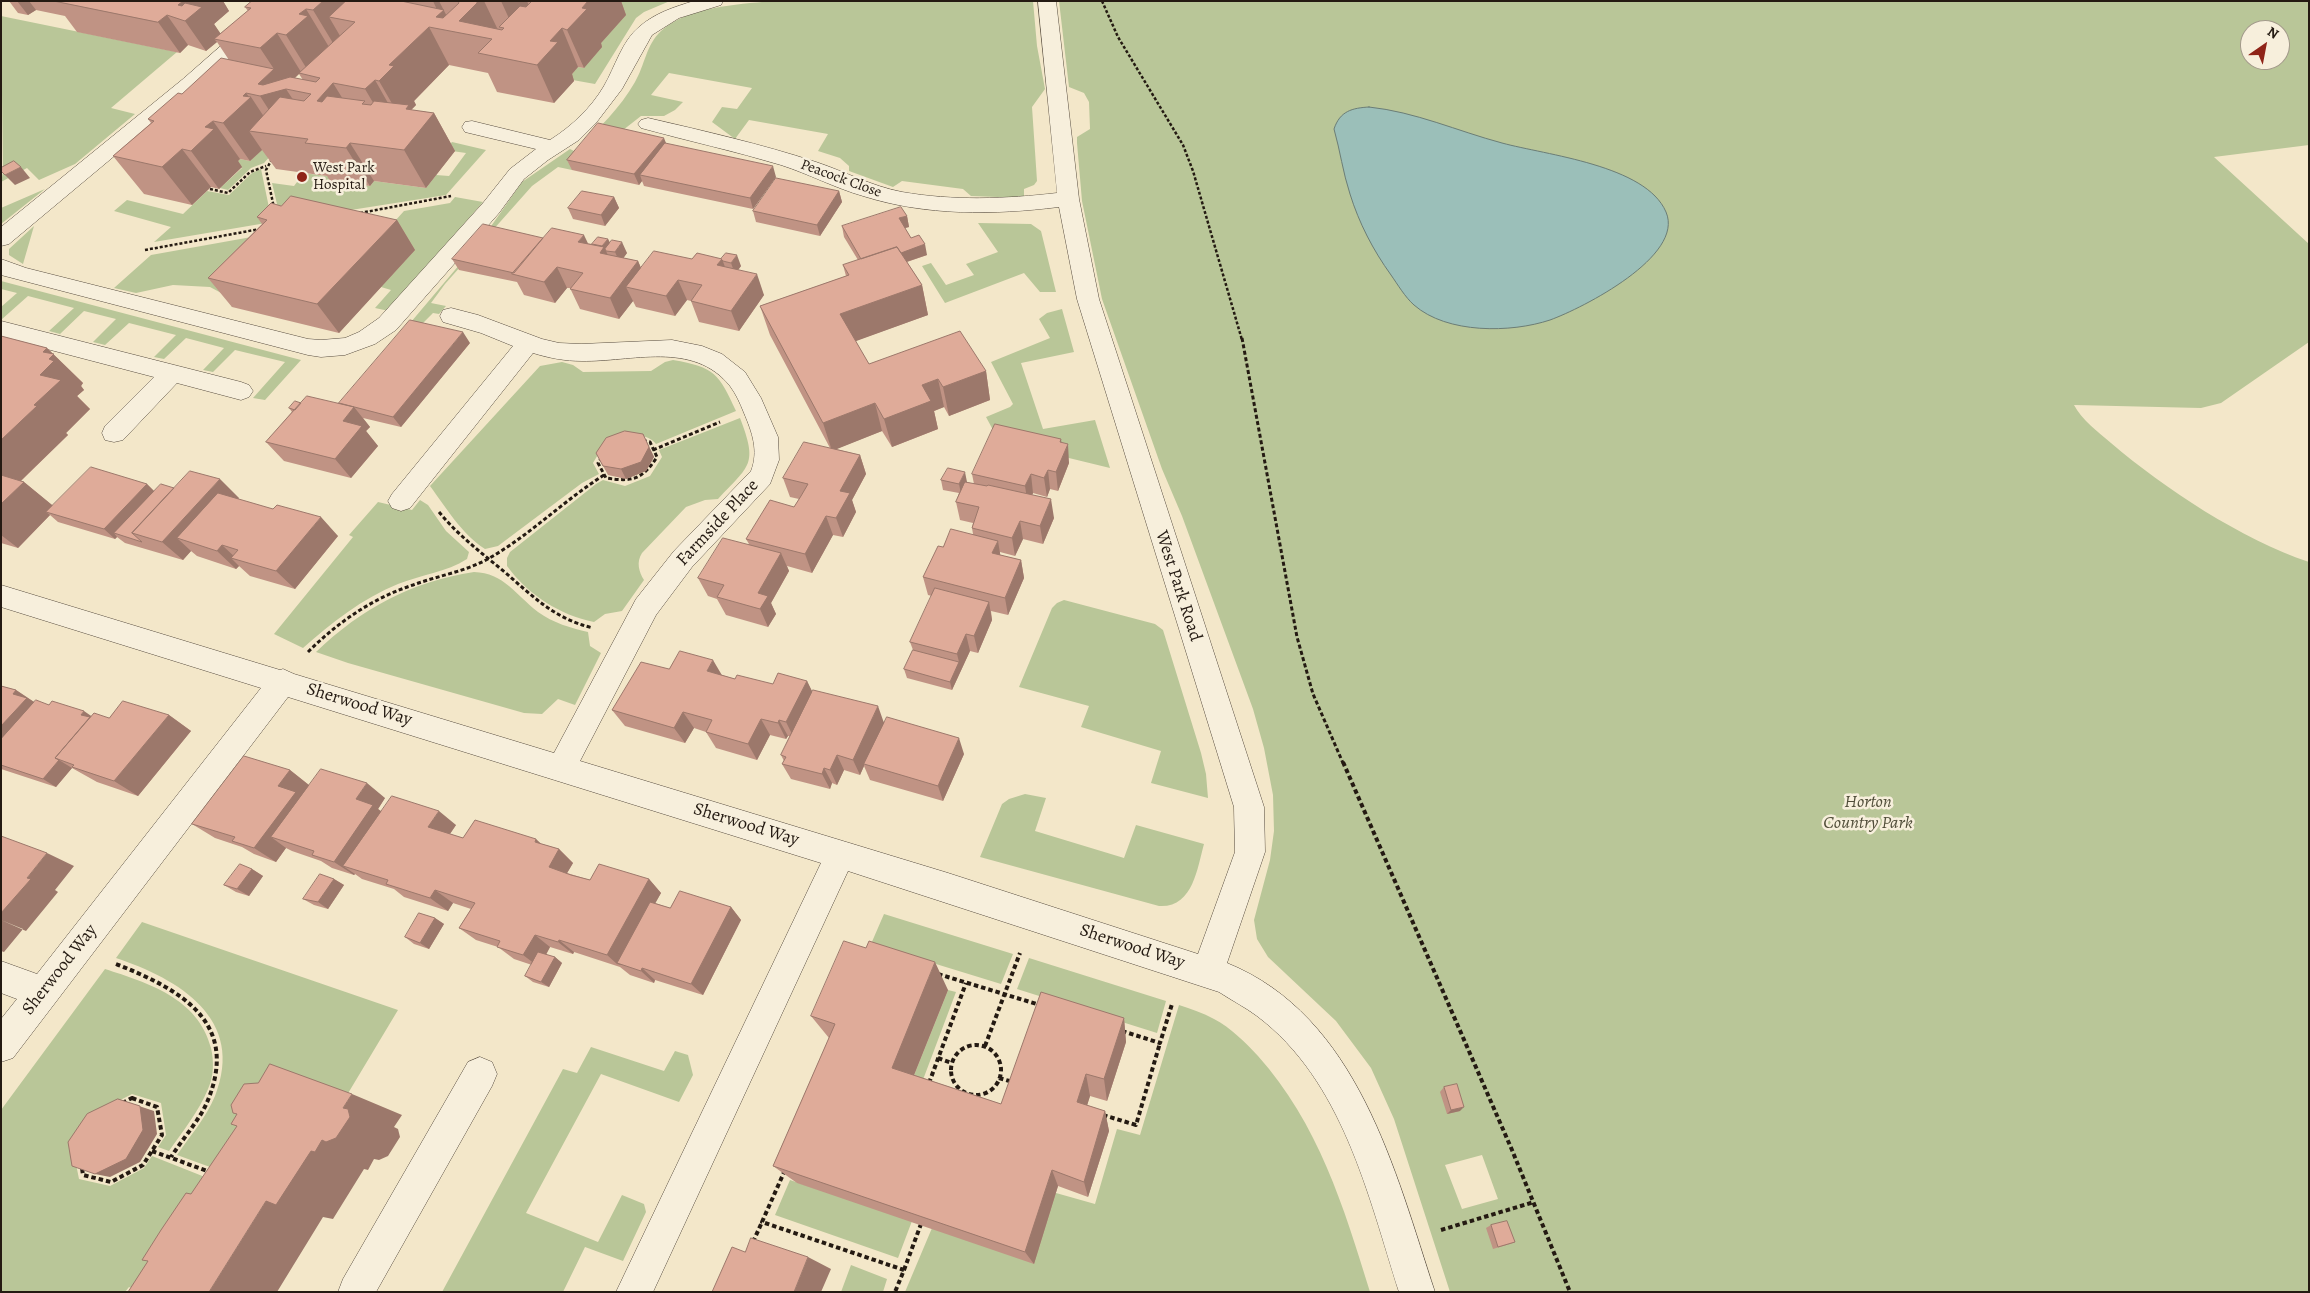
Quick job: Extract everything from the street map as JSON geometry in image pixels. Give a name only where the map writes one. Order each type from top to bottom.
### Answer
[{"type":"street","points":[[1,239],[190,83],[284,1]]},
{"type":"street","points":[[1,267],[21,274],[292,344],[319,349],[347,347],[368,339],[391,322],[473,229],[517,174],[581,128],[598,109],[645,31],[672,14],[714,1]]},
{"type":"street","name":"West Park Road","points":[[1047,1],[1068,199],[1088,300],[1249,807],[1251,835],[1248,859],[1196,967]]},
{"type":"street","points":[[190,83],[218,88]]},
{"type":"street","name":"Peacock Close","points":[[648,124],[746,148],[811,168],[870,192],[908,200],[1013,205],[1068,199]]},
{"type":"street","points":[[472,127],[554,147]]},
{"type":"street","name":"Farmside Place","points":[[451,316],[495,329],[528,343],[558,351],[573,353],[661,348],[696,352],[718,362],[734,374],[763,426],[768,444],[765,470],[754,485],[672,572],[646,607],[562,767]]},
{"type":"street","points":[[1,329],[241,391]]},
{"type":"street","points":[[406,494],[528,343]]},
{"type":"street","points":[[114,433],[172,373]]},
{"type":"street","name":"Sherwood Way","points":[[1,596],[283,681],[840,854],[1196,967],[1243,987],[1260,998],[1293,1025],[1318,1054],[1339,1085],[1360,1127],[1381,1182],[1417,1292]]},
{"type":"street","name":"Sherwood Way","points":[[1,1046],[283,681]]},
{"type":"street","points":[[634,1292],[840,854]]},
{"type":"street","points":[[1,977],[44,992]]},
{"type":"street","points":[[356,1292],[480,1074]]},
{"type":"path","points":[[1102,1],[1118,37],[1183,145],[1193,171],[1242,337],[1297,637],[1312,694],[1534,1202],[1570,1292]]},
{"type":"path","points":[[273,158],[266,170],[276,217]]},
{"type":"path","points":[[210,189],[228,193],[253,170],[267,166]]},
{"type":"path","points":[[354,214],[449,198],[456,191]]},
{"type":"path","points":[[145,250],[268,228]]},
{"type":"path","points":[[653,450],[754,408]]},
{"type":"path","points":[[630,438],[650,442],[653,450],[657,457],[648,473],[627,482],[606,478],[598,464],[610,446],[630,438]]},
{"type":"path","points":[[283,681],[318,641],[370,603],[396,590],[464,569],[487,559],[516,540],[572,496],[604,475]]},
{"type":"path","points":[[406,494],[422,490],[458,535],[531,598],[553,614],[578,625],[631,634]]},
{"type":"path","points":[[75,950],[142,974],[166,985],[192,1004],[210,1028],[214,1038],[217,1060],[212,1090],[202,1111],[170,1157]]},
{"type":"path","points":[[1094,1112],[1136,1125],[1160,1043],[1196,967]]},
{"type":"path","points":[[930,972],[1048,1008]]},
{"type":"path","points":[[926,1090],[966,983]]},
{"type":"path","points":[[986,1046],[1004,994]]},
{"type":"path","points":[[1036,1014],[1039,1005]]},
{"type":"path","points":[[1114,1029],[1160,1043]]},
{"type":"path","points":[[980,1044],[993,1050],[999,1059],[1001,1066],[999,1078],[995,1086],[985,1093],[977,1096],[968,1095],[958,1090],[953,1084],[950,1072],[952,1063],[959,1052],[968,1046],[980,1044]]},
{"type":"path","points":[[938,1058],[952,1063]]},
{"type":"path","points":[[1010,1090],[1016,1074]]},
{"type":"path","points":[[999,1078],[1013,1082]]},
{"type":"path","points":[[965,1103],[968,1095]]},
{"type":"path","points":[[132,1098],[157,1107],[162,1135],[152,1151],[143,1165],[111,1182],[83,1174],[79,1147],[101,1114],[132,1098]]},
{"type":"path","points":[[152,1151],[216,1174]]},
{"type":"path","points":[[750,1248],[785,1168]]},
{"type":"path","points":[[1400,1242],[1534,1202]]},
{"type":"path","points":[[762,1222],[904,1270]]},
{"type":"path","points":[[894,1292],[921,1224]]},
{"type":"green space","points":[[578,1],[670,1],[644,12],[636,18],[595,84],[567,79],[578,67],[584,68]]},
{"type":"green space","points":[[771,1],[1033,1],[1037,46],[1045,89],[1032,107],[1037,181],[1034,185],[1024,189],[1024,198],[971,196],[963,189],[902,181],[893,187],[849,171],[849,166],[840,158],[818,151],[828,134],[749,120],[735,139],[712,122],[722,107],[737,109],[752,88],[669,73],[651,95],[683,102],[675,110],[664,116],[641,116],[572,170],[558,167],[532,186],[445,284],[431,303],[446,306],[439,314],[433,313],[422,324],[411,322],[487,232],[522,182],[570,149],[574,151],[577,149],[616,109],[635,82],[652,42],[661,31],[685,16],[713,8]]},
{"type":"green space","name":"Horton Country Park","points":[[1059,1],[2309,1],[2309,145],[2214,157],[2309,244],[2309,342],[2221,403],[2201,408],[2074,405],[2086,421],[2101,435],[2179,495],[2257,540],[2309,562],[2309,1292],[1450,1292],[1394,1119],[1371,1068],[1336,1021],[1268,957],[1257,939],[1254,920],[1270,860],[1274,831],[1273,795],[1264,748],[1253,709],[1182,516],[1162,469],[1102,299],[1082,201],[1077,137],[1090,129],[1089,102],[1084,93],[1069,87]],"holes":[[[1482,1155],[1498,1199],[1462,1209],[1445,1165]]]},
{"type":"green space","points":[[1,16],[177,52],[111,108],[135,114],[75,164],[39,180],[27,168],[1,182],[3,172]]},
{"type":"green space","points":[[291,133],[264,163],[251,168],[228,190],[220,188],[242,168],[233,166],[240,159],[250,161],[276,136]]},
{"type":"green space","points":[[452,142],[486,150],[446,195],[281,221],[272,183],[294,186],[304,173],[333,177],[331,181],[370,186],[374,181],[426,188],[436,175],[449,176],[466,153],[445,150]]},
{"type":"green space","points":[[261,169],[272,222],[154,242],[171,227],[114,211],[127,200],[183,214],[207,191],[229,195],[252,173]]},
{"type":"green space","points":[[45,189],[1,224],[1,208]]},
{"type":"green space","points":[[455,197],[483,202],[389,311],[375,308],[391,290],[381,287],[377,241],[404,211],[450,203]]},
{"type":"green space","points":[[978,223],[1031,224],[1041,231],[1056,292],[1040,292],[1024,273],[945,303],[922,266],[931,263],[946,285],[974,275],[966,264],[998,252]]},
{"type":"green space","points":[[34,226],[23,264],[9,255],[9,249]]},
{"type":"green space","points":[[285,231],[284,255],[232,307],[225,295],[210,287],[173,285],[136,293],[114,288],[151,255]]},
{"type":"green space","points":[[1,281],[301,360],[265,400],[253,398],[285,362],[235,350],[213,372],[203,370],[224,348],[186,338],[164,359],[154,357],[176,335],[129,323],[105,345],[93,342],[116,319],[84,311],[60,334],[49,331],[74,308],[28,296],[1,320],[1,307],[17,293],[1,289]]},
{"type":"green space","points":[[1062,309],[1074,352],[1021,363],[1043,429],[1095,420],[1110,468],[999,441],[986,417],[1013,404],[991,362],[1050,338],[1039,319],[1047,313]]},
{"type":"green space","points":[[673,360],[707,369],[714,374],[725,388],[736,411],[656,444],[646,437],[639,435],[624,435],[611,440],[604,445],[593,463],[599,474],[582,483],[498,546],[485,549],[476,543],[455,520],[430,486],[540,366],[562,362],[573,365],[583,372],[651,371],[665,362]]},
{"type":"green space","points":[[740,418],[749,446],[748,463],[744,471],[718,499],[705,500],[686,507],[642,553],[639,567],[644,580],[622,611],[605,614],[594,622],[581,619],[557,609],[535,595],[507,566],[507,558],[510,552],[596,484],[603,480],[625,486],[650,476],[662,457],[659,450]]},
{"type":"green space","points":[[420,500],[428,505],[446,531],[469,552],[467,559],[451,567],[398,584],[372,596],[336,620],[303,648],[274,634],[353,537],[349,535],[378,502],[412,510]]},
{"type":"green space","points":[[474,572],[494,576],[509,586],[538,612],[550,619],[588,632],[590,646],[601,653],[575,705],[558,699],[542,714],[524,713],[348,663],[316,652],[351,622],[389,599],[429,583]]},
{"type":"green space","points":[[1064,600],[1155,624],[1163,630],[1201,753],[1206,774],[1208,798],[1151,783],[1161,751],[1081,727],[1089,706],[1019,687],[1052,608]]},
{"type":"green space","points":[[1025,794],[1046,798],[1035,831],[1124,858],[1136,825],[1204,844],[1192,885],[1179,901],[1170,905],[1159,906],[980,857],[1002,804],[1009,799]]},
{"type":"green space","points":[[884,914],[1013,954],[1001,984],[871,944]]},
{"type":"green space","points":[[142,922],[398,1010],[347,1095],[232,1175],[177,1155],[202,1119],[215,1096],[222,1069],[221,1045],[214,1024],[201,1006],[183,991],[140,967],[116,958]]},
{"type":"green space","points":[[1029,958],[1166,1001],[1157,1033],[1017,989]]},
{"type":"green space","points":[[105,969],[154,987],[183,1005],[195,1017],[204,1031],[212,1053],[212,1074],[210,1084],[200,1105],[169,1151],[158,1147],[166,1135],[161,1103],[132,1094],[99,1111],[73,1149],[79,1179],[110,1186],[144,1168],[152,1156],[225,1185],[141,1292],[129,1287],[125,1292],[1,1292],[1,1110]]},
{"type":"green space","points":[[948,990],[956,992],[918,1093],[908,1090]]},
{"type":"green space","points":[[1179,1005],[1214,1019],[1237,1036],[1258,1056],[1279,1082],[1297,1109],[1327,1167],[1350,1229],[1370,1292],[905,1292],[932,1228],[1056,1193],[1095,1204],[1117,1129],[1140,1135]]},
{"type":"green space","points":[[591,1047],[664,1071],[675,1051],[688,1055],[693,1075],[679,1102],[601,1074],[526,1213],[598,1242],[622,1195],[644,1204],[646,1212],[623,1261],[585,1247],[563,1292],[442,1292],[563,1069],[577,1073]]},
{"type":"green space","points":[[790,1180],[912,1221],[898,1258],[775,1215]]},
{"type":"green space","points":[[851,1265],[887,1279],[883,1292],[841,1292]]},
{"type":"water","points":[[1369,107],[1420,117],[1502,143],[1593,164],[1617,173],[1638,183],[1655,196],[1666,212],[1668,229],[1661,246],[1628,278],[1585,304],[1550,320],[1499,329],[1461,326],[1428,315],[1408,298],[1378,256],[1362,226],[1348,186],[1334,129],[1343,114],[1357,108]]},
{"type":"building","points":[[54,1],[183,1],[178,5],[182,6],[185,3],[202,7],[185,21],[167,15],[158,22]]},
{"type":"building","points":[[252,1],[323,1],[313,10],[306,9],[299,14],[308,16],[286,35],[277,33],[260,48],[214,39],[251,8],[245,7]]},
{"type":"building","points":[[346,1],[401,1],[444,10],[436,17],[443,18],[459,3],[458,1],[477,1],[459,21],[502,30],[504,28],[499,27],[520,6],[526,7],[532,1],[588,1],[582,8],[587,9],[567,30],[562,28],[550,41],[558,42],[537,65],[478,53],[492,39],[429,27],[389,65],[394,66],[379,81],[375,80],[365,89],[333,83],[317,101],[322,102],[327,96],[365,101],[362,104],[371,105],[374,101],[409,105],[406,109],[434,113],[404,150],[350,143],[346,148],[305,143],[308,139],[249,131],[280,97],[304,101],[311,94],[286,89],[260,96],[246,93],[243,96],[251,97],[223,123],[213,121],[205,127],[214,129],[191,151],[182,149],[162,167],[113,156],[154,121],[148,119],[178,93],[182,94],[221,58],[274,69],[258,84],[263,85],[290,77],[316,82],[320,78],[299,73],[355,22],[329,17]]},
{"type":"building","points":[[598,123],[664,138],[634,174],[567,160]]},
{"type":"building","points":[[665,143],[773,166],[750,198],[640,175]]},
{"type":"building","points":[[14,161],[21,167],[5,175],[1,168]]},
{"type":"building","points":[[776,178],[839,191],[817,225],[753,211]]},
{"type":"building","points":[[582,191],[614,197],[601,215],[568,208]]},
{"type":"building","points":[[291,196],[397,220],[317,304],[208,278],[267,220],[257,217],[271,203],[281,206]]},
{"type":"building","points":[[901,207],[907,216],[899,218],[911,238],[919,235],[925,244],[901,253],[897,247],[861,259],[842,226]]},
{"type":"building","points":[[483,224],[543,238],[514,273],[452,259]]},
{"type":"building","points":[[552,228],[584,235],[578,242],[604,247],[600,253],[638,261],[610,298],[570,289],[583,273],[557,267],[544,282],[512,274]]},
{"type":"building","points":[[598,237],[608,239],[602,246],[592,244]]},
{"type":"building","points":[[612,240],[622,242],[615,252],[606,251],[605,249]]},
{"type":"building","points":[[897,247],[922,285],[840,314],[869,364],[960,331],[986,371],[943,387],[938,379],[922,385],[931,401],[884,419],[875,403],[823,423],[760,306],[849,275],[843,265]]},
{"type":"building","points":[[654,251],[692,259],[697,253],[722,259],[717,265],[757,274],[731,311],[691,301],[702,285],[678,280],[666,296],[626,287]]},
{"type":"building","points":[[726,253],[737,255],[731,263],[721,259]]},
{"type":"building","points":[[410,320],[463,332],[393,417],[339,403]]},
{"type":"building","points":[[1,336],[47,348],[43,352],[54,354],[49,359],[54,361],[40,375],[61,380],[1,440]]},
{"type":"building","points":[[307,396],[354,407],[343,421],[362,426],[335,459],[266,442]]},
{"type":"building","points":[[295,401],[301,403],[295,410],[289,408]]},
{"type":"building","points":[[995,424],[1061,439],[1060,442],[1068,444],[1056,472],[1048,470],[1044,478],[1031,474],[1025,486],[972,474]]},
{"type":"building","points":[[625,431],[643,434],[649,447],[641,462],[621,469],[603,466],[596,453],[606,438]]},
{"type":"building","points":[[804,442],[860,455],[840,491],[850,493],[836,518],[826,516],[805,554],[746,539],[770,500],[794,507],[801,496],[808,484],[783,478]]},
{"type":"building","points":[[91,467],[147,484],[104,529],[46,512]]},
{"type":"building","points":[[948,468],[965,472],[959,484],[941,480]]},
{"type":"building","points":[[190,471],[220,479],[162,542],[132,533]]},
{"type":"building","points":[[1,475],[24,482],[1,504]]},
{"type":"building","points":[[965,482],[988,485],[1051,499],[1040,526],[1020,521],[1012,538],[972,528],[979,507],[956,502]]},
{"type":"building","points":[[161,484],[174,488],[132,533],[142,542],[114,533]]},
{"type":"building","points":[[218,493],[273,509],[277,505],[321,517],[276,571],[231,558],[238,550],[222,545],[217,551],[177,538]]},
{"type":"building","points":[[951,529],[998,541],[992,553],[1021,560],[1005,598],[923,577],[938,546],[943,547]]},
{"type":"building","points":[[723,538],[781,553],[758,593],[768,596],[760,609],[717,597],[724,585],[698,578]]},
{"type":"building","points":[[935,588],[989,602],[974,636],[966,634],[957,654],[910,642]]},
{"type":"building","points":[[913,650],[959,662],[950,682],[904,669]]},
{"type":"building","points":[[680,651],[713,660],[707,671],[735,679],[737,675],[773,684],[778,673],[807,681],[786,722],[779,720],[778,723],[761,719],[748,744],[706,732],[712,720],[683,712],[674,728],[612,710],[641,662],[669,669]]},
{"type":"building","points":[[1,686],[16,690],[13,694],[27,698],[1,726]]},
{"type":"building","points":[[813,690],[878,706],[853,760],[837,755],[830,770],[824,768],[822,774],[782,764],[786,757],[781,755]]},
{"type":"building","points":[[36,700],[49,705],[52,701],[84,711],[81,715],[90,717],[55,758],[59,760],[43,779],[1,765],[1,739]]},
{"type":"building","points":[[123,701],[169,715],[114,781],[72,767],[74,765],[55,758],[94,713],[109,718]]},
{"type":"building","points":[[887,717],[959,738],[938,786],[864,764]]},
{"type":"building","points":[[244,756],[290,770],[278,786],[296,792],[254,848],[232,841],[235,837],[192,824]]},
{"type":"building","points":[[321,769],[367,783],[356,799],[373,805],[334,862],[312,855],[314,851],[271,837]]},
{"type":"building","points":[[392,796],[439,811],[428,827],[463,838],[475,820],[536,839],[535,842],[559,849],[549,867],[571,875],[590,880],[599,864],[649,879],[607,955],[559,940],[558,942],[535,935],[523,955],[497,947],[500,941],[459,928],[475,903],[435,890],[430,898],[386,884],[388,880],[343,866]]},
{"type":"building","points":[[1,836],[47,853],[27,878],[31,879],[1,913]]},
{"type":"building","points":[[240,864],[252,869],[237,889],[224,885]]},
{"type":"building","points":[[320,874],[334,879],[318,902],[303,899]]},
{"type":"building","points":[[680,891],[731,907],[691,984],[642,968],[641,971],[617,963],[650,902],[670,908]]},
{"type":"building","points":[[419,913],[435,918],[420,943],[405,937]]},
{"type":"building","points":[[844,941],[866,948],[869,941],[935,962],[892,1068],[1001,1104],[1041,992],[1124,1018],[1104,1079],[1086,1074],[1077,1102],[1105,1111],[1084,1182],[1052,1170],[1025,1252],[773,1166],[835,1024],[811,1016]]},
{"type":"building","points":[[538,952],[555,957],[541,982],[525,976]]},
{"type":"building","points":[[270,1064],[352,1094],[343,1108],[348,1109],[350,1117],[336,1138],[326,1142],[322,1140],[315,1152],[311,1151],[276,1205],[266,1201],[209,1292],[128,1292],[148,1261],[142,1260],[161,1230],[186,1193],[191,1194],[237,1126],[231,1124],[237,1114],[233,1113],[231,1105],[244,1084],[258,1083]]},
{"type":"building","points":[[1457,1084],[1464,1107],[1451,1110],[1444,1087]]},
{"type":"building","points":[[118,1099],[140,1106],[143,1130],[126,1159],[95,1174],[72,1166],[68,1142],[87,1114]]},
{"type":"building","points":[[1507,1221],[1515,1242],[1498,1247],[1491,1225]]},
{"type":"building","points":[[751,1238],[808,1257],[794,1292],[712,1292],[732,1247],[745,1252]]},
{"type":"place","name":"West Park Hospital","points":[[302,177]]}]
